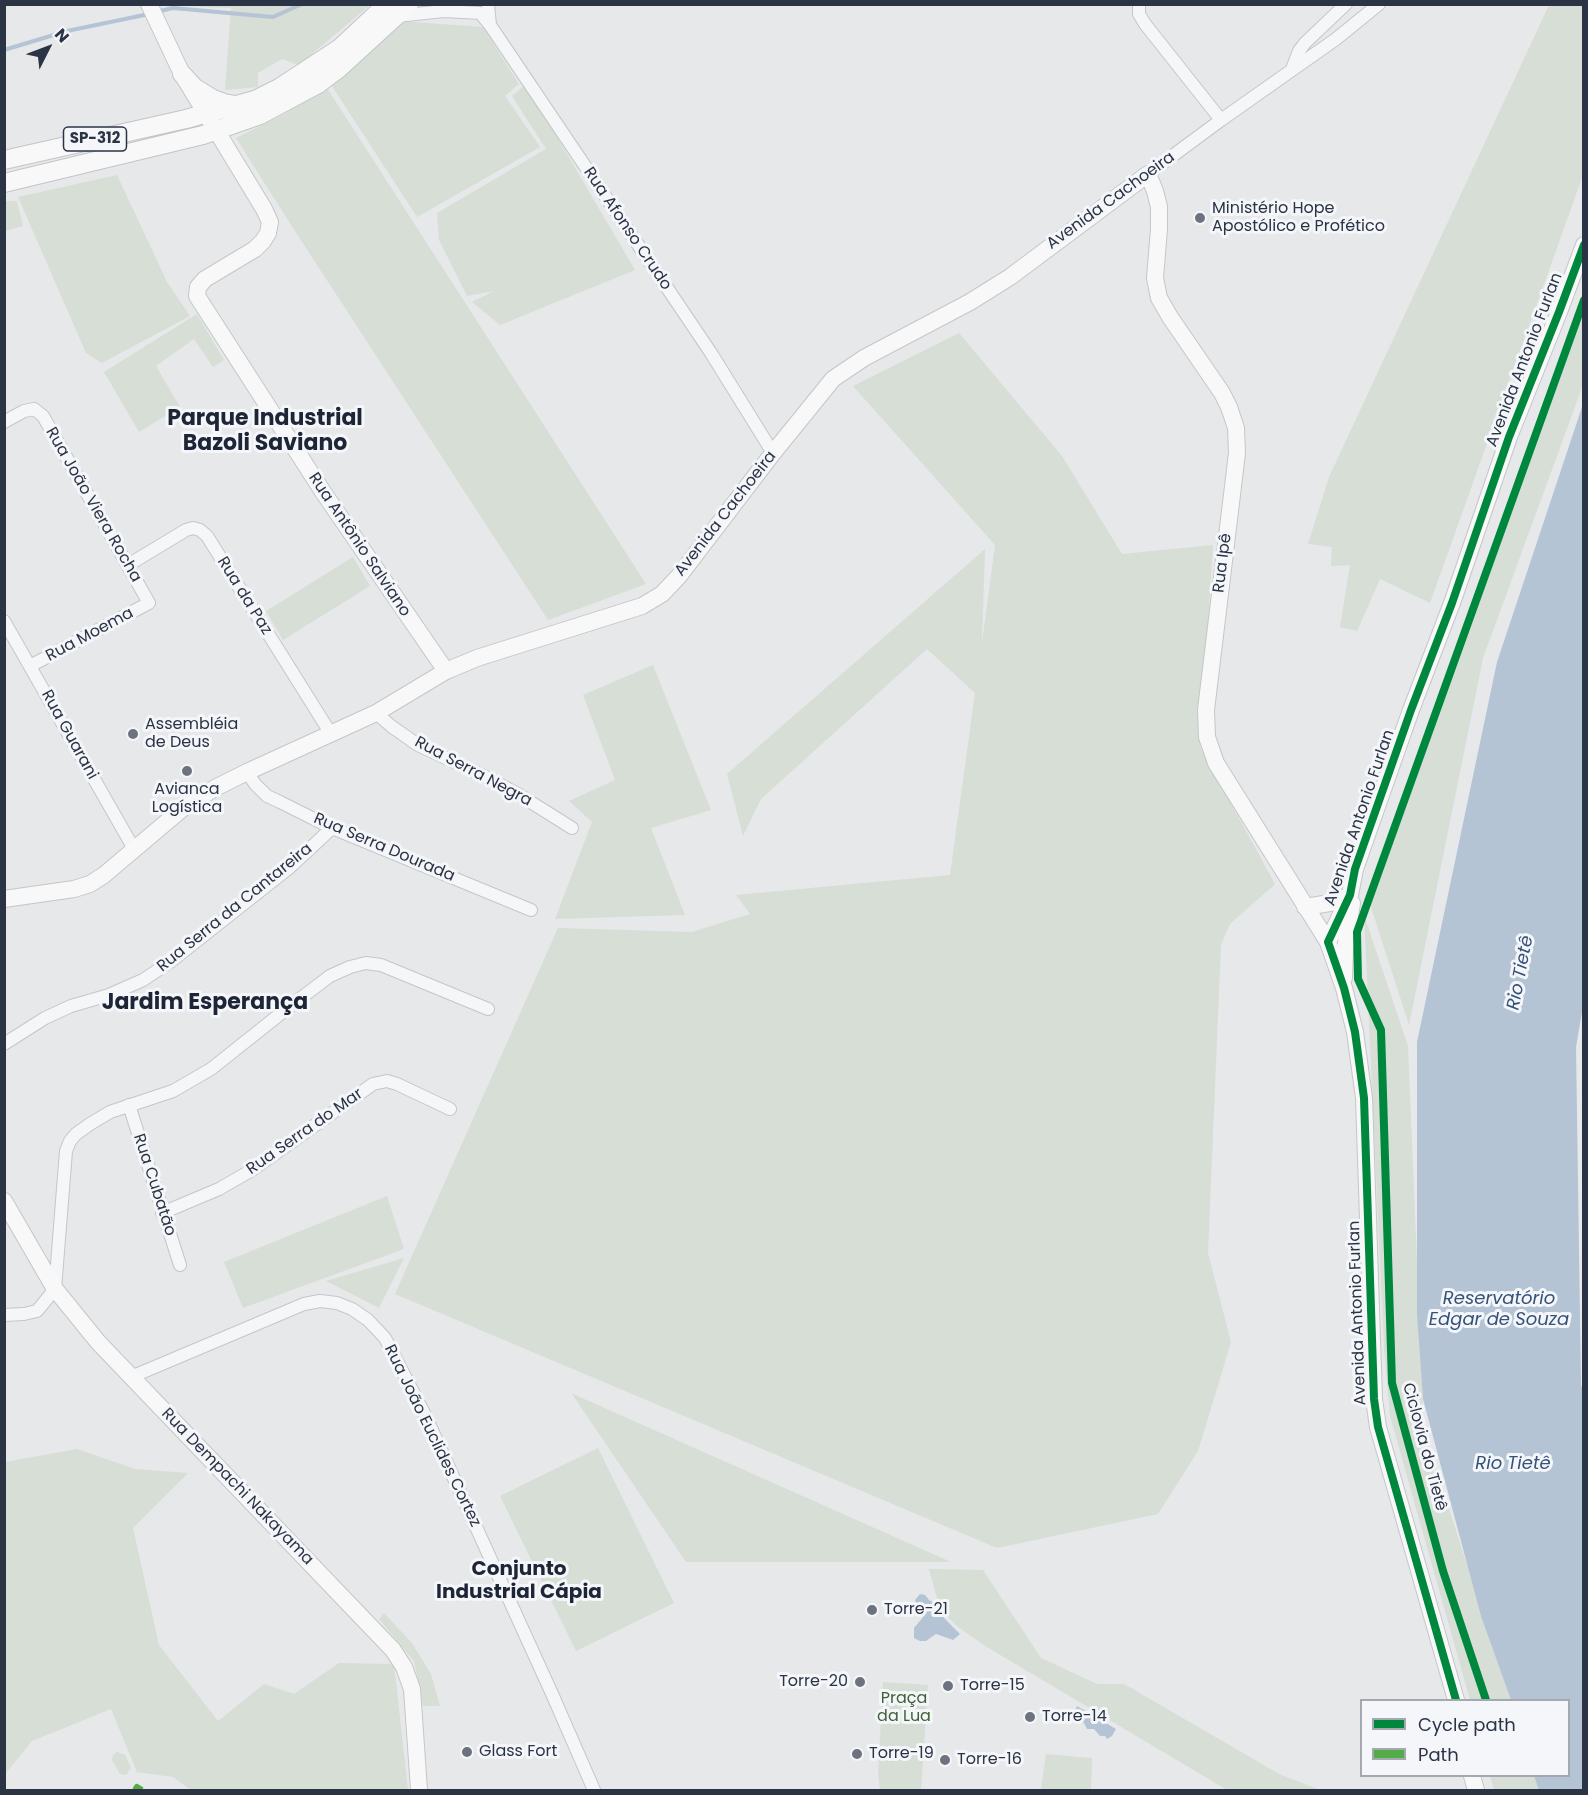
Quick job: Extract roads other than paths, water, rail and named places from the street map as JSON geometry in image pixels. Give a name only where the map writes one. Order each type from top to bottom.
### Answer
[{"type":"main road","name":"SP-312","points":[[4,160],[186,119],[255,100],[315,66],[398,8]]},
{"type":"main road","name":"SP-312","points":[[4,183],[216,130],[260,114],[318,84],[344,65],[398,8]]},
{"type":"main road","points":[[182,74],[195,88],[213,99],[224,104],[237,105]]},
{"type":"main road","points":[[163,144],[176,135],[186,119],[192,93]]},
{"type":"street","name":"Rua Afonso Crudo","points":[[488,4],[490,25],[711,353],[773,453]]},
{"type":"street","points":[[1139,4],[1140,14],[1145,24],[1221,120]]},
{"type":"street","points":[[1292,69],[1305,43],[1346,4]]},
{"type":"street","name":"Avenida Cachoeira","points":[[5,897],[74,889],[90,884],[104,875],[182,809],[215,788],[376,713],[446,671],[477,658],[642,606],[662,594],[679,576],[821,391],[833,379],[846,369],[970,302],[1000,283],[1221,120],[1336,39],[1379,4]]},
{"type":"street","points":[[398,8],[480,14],[490,25]]},
{"type":"street","points":[[151,10],[192,93],[216,130]]},
{"type":"street","name":"Rua Antônio Salviano","points":[[216,130],[270,222],[268,233],[263,241],[255,249],[205,279],[198,287],[197,296],[322,492],[446,671]]},
{"type":"street","name":"Rua Ipê","points":[[1148,174],[1159,207],[1155,278],[1159,298],[1222,393],[1236,428],[1237,453],[1206,710],[1207,737],[1216,763],[1328,942]]},
{"type":"street","name":"Avenida Antonio Furlan","points":[[1455,1699],[1378,1427],[1374,1399],[1364,1098],[1355,1032],[1344,988],[1328,942],[1350,895],[1355,868],[1452,603],[1509,437],[1584,245]]},
{"type":"street","name":"Rua João Viera Rocha","points":[[4,422],[24,411],[34,409],[43,416],[149,603]]},
{"type":"street","name":"Rua da Paz","points":[[128,565],[186,530],[193,528],[200,530],[207,536],[331,734]]},
{"type":"street","name":"Rua Moema","points":[[30,666],[149,603]]},
{"type":"street","name":"Rua Guarani","points":[[4,621],[134,849]]},
{"type":"street","name":"Rua Serra Negra","points":[[376,713],[418,745],[488,778],[572,828]]},
{"type":"street","name":"Rua Serra Dourada","points":[[247,772],[267,796],[332,828],[531,910]]},
{"type":"street","name":"Rua Serra da Cantareira","points":[[4,1044],[45,1018],[71,1006],[109,995],[143,980],[170,962],[289,868],[332,828]]},
{"type":"street","points":[[1344,988],[1345,950],[1355,868]]},
{"type":"street","points":[[1305,907],[1336,902],[1350,895]]},
{"type":"street","points":[[4,1315],[37,1311],[55,1289],[66,1151],[76,1134],[110,1112],[173,1091],[211,1069],[330,976],[350,967],[366,963],[381,965],[488,1009]]},
{"type":"street","name":"Rua Serra do Mar","points":[[162,1213],[219,1189],[252,1170],[373,1084],[387,1082],[397,1084],[450,1109]]},
{"type":"street","name":"Rua Cubatão","points":[[129,1105],[180,1265]]},
{"type":"street","name":"Rua Dempachi Nakayama","points":[[4,1201],[55,1289],[98,1342],[393,1650],[404,1667],[412,1689],[419,1791]]},
{"type":"street","name":"Rua João Euclides Cortez","points":[[131,1377],[304,1304],[320,1301],[337,1303],[352,1309],[368,1320],[384,1338],[426,1417],[594,1791]]},
{"type":"water","name":"Reservatório Edgar de Souza","points":[[1583,404],[1584,1000],[1576,1047],[1581,1385],[1584,1395],[1584,1790],[1539,1790],[1534,1777],[1570,1777],[1570,1699],[1511,1699],[1481,1616],[1423,1399],[1417,1314],[1417,1042],[1497,662]]},
{"type":"water","points":[[920,1594],[925,1595],[936,1604],[944,1618],[960,1634],[953,1640],[936,1634],[926,1641],[914,1638],[914,1628],[924,1616],[915,1600]]},
{"type":"water","points":[[1077,1706],[1116,1729],[1112,1736],[1107,1739],[1105,1736],[1100,1736],[1094,1729],[1087,1729],[1084,1723],[1075,1719],[1073,1716]]},
{"type":"waterway","points":[[156,12],[173,8],[273,17],[302,4]]},
{"type":"waterway","points":[[4,50],[67,31],[149,14]]},
{"type":"place","name":"Ministério Hope Apostólico e Profético","points":[[1200,218]]},
{"type":"place","name":"Assembléia de Deus","points":[[133,734]]},
{"type":"place","name":"Avianca Logística","points":[[187,771]]},
{"type":"place","name":"Torre-21","points":[[872,1610]]},
{"type":"place","name":"Torre-20","points":[[860,1682]]},
{"type":"place","name":"Torre-15","points":[[948,1686]]},
{"type":"place","name":"Torre-14","points":[[1030,1717]]},
{"type":"place","name":"Glass Fort","points":[[467,1752]]},
{"type":"place","name":"Torre-19","points":[[857,1754]]},
{"type":"place","name":"Torre-16","points":[[945,1760]]},
{"type":"district","name":"Parque Industrial Bazoli Saviano","points":[[265,432]]},
{"type":"district","name":"Jardim Esperança","points":[[205,1003]]},
{"type":"district","name":"Conjunto Industrial Cápia","points":[[519,1582]]},
{"type":"water label","name":"Rio Tietê","points":[[1521,973]]},
{"type":"water label","name":"Rio Tietê","points":[[1513,1464]]},
{"type":"park label","name":"Praça da Lua","points":[[904,1708]]}]
